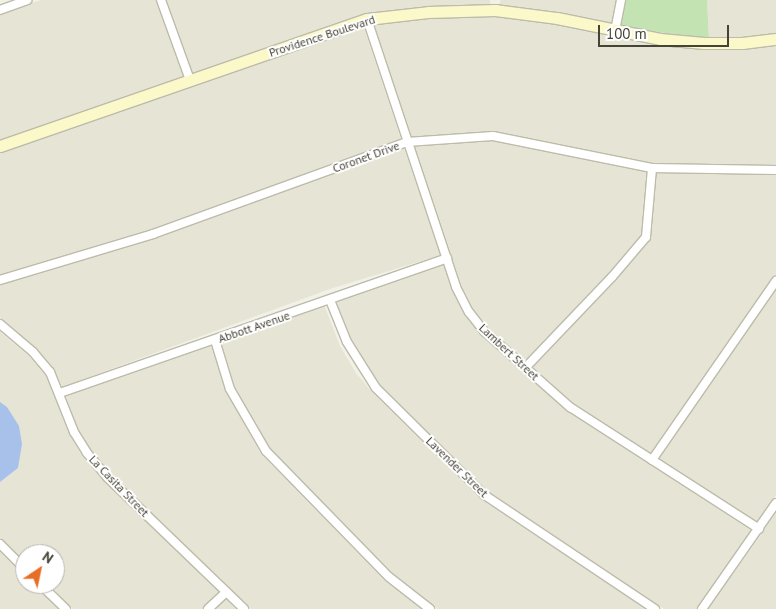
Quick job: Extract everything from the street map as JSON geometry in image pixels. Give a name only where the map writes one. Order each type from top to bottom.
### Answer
[{"type":"main road","name":"Providence Boulevard","points":[[0,146],[367,19],[495,5],[615,32],[704,43],[742,43],[776,39]]},
{"type":"street","points":[[0,10],[27,0]]},
{"type":"street","points":[[161,0],[190,80]]},
{"type":"street","points":[[615,32],[621,0]]},
{"type":"street","name":"Lambert Street","points":[[367,19],[456,286],[468,312],[484,331],[570,407],[759,529]]},
{"type":"street","name":"Coronet Drive","points":[[0,280],[153,234],[407,142],[493,136],[652,168],[776,170]]},
{"type":"street","points":[[526,367],[612,277],[646,237],[652,168]]},
{"type":"street","name":"Abbott Avenue","points":[[60,393],[447,258]]},
{"type":"street","points":[[652,460],[776,281]]},
{"type":"street","name":"Lavender Street","points":[[330,300],[347,342],[376,388],[483,494],[655,609]]},
{"type":"street","name":"La Casita Street","points":[[0,324],[32,352],[50,372],[74,432],[107,477],[244,609]]},
{"type":"street","points":[[215,340],[230,388],[266,451],[389,577],[430,609]]},
{"type":"street","points":[[702,609],[776,503]]},
{"type":"street","points":[[0,544],[15,559]]},
{"type":"street","points":[[208,609],[226,592]]},
{"type":"street","points":[[50,594],[66,609]]},
{"type":"shaded area","points":[[41,0],[156,0],[184,78],[0,141],[0,14]]},
{"type":"shaded area","points":[[166,0],[490,0],[490,5],[369,13],[193,74]]},
{"type":"shaded area","points":[[500,0],[617,0],[611,26],[500,6]]},
{"type":"shaded area","points":[[707,0],[776,0],[776,34],[743,38],[709,39]]},
{"type":"shaded area","points":[[494,15],[555,23],[609,36],[659,44],[776,44],[776,165],[653,163],[495,132],[411,137],[373,23],[428,17]]},
{"type":"shaded area","points":[[363,25],[401,139],[152,229],[0,275],[0,151]]},
{"type":"shaded area","points":[[492,141],[647,172],[642,235],[609,274],[526,361],[488,327],[473,309],[460,284],[414,146]]},
{"type":"shaded area","points":[[404,148],[441,255],[330,289],[62,387],[54,369],[36,349],[0,317],[0,285],[154,239]]},
{"type":"shaded area","points":[[656,173],[776,175],[776,274],[652,454],[573,403],[533,367],[615,281],[650,240]]},
{"type":"shaded area","points":[[444,264],[452,289],[464,314],[481,335],[567,411],[752,531],[697,609],[664,609],[486,490],[379,384],[364,366],[348,341],[332,299]]},
{"type":"shaded area","points":[[776,288],[776,495],[758,522],[659,459]]},
{"type":"shaded area","points":[[323,302],[340,346],[356,373],[372,392],[479,498],[646,609],[438,609],[392,573],[269,448],[234,386],[219,339]]},
{"type":"shaded area","points":[[0,332],[29,356],[46,376],[70,435],[83,457],[104,480],[219,592],[202,609],[73,609],[58,594],[65,594],[65,544],[15,544],[15,552],[0,537],[0,482],[18,468],[7,407],[0,402]]},
{"type":"shaded area","points":[[210,342],[226,391],[261,454],[385,581],[422,609],[251,609],[110,473],[91,450],[78,430],[66,396]]},
{"type":"shaded area","points":[[776,511],[776,609],[708,609],[760,536]]},
{"type":"shaded area","points":[[0,552],[15,566],[15,594],[43,594],[59,609],[0,609]]},
{"type":"shaded area","points":[[225,598],[236,609],[215,609]]},
{"type":"green space","points":[[626,0],[707,0],[709,39],[620,27]]},
{"type":"water","points":[[0,402],[7,407],[19,426],[22,444],[18,468],[0,482]]}]
